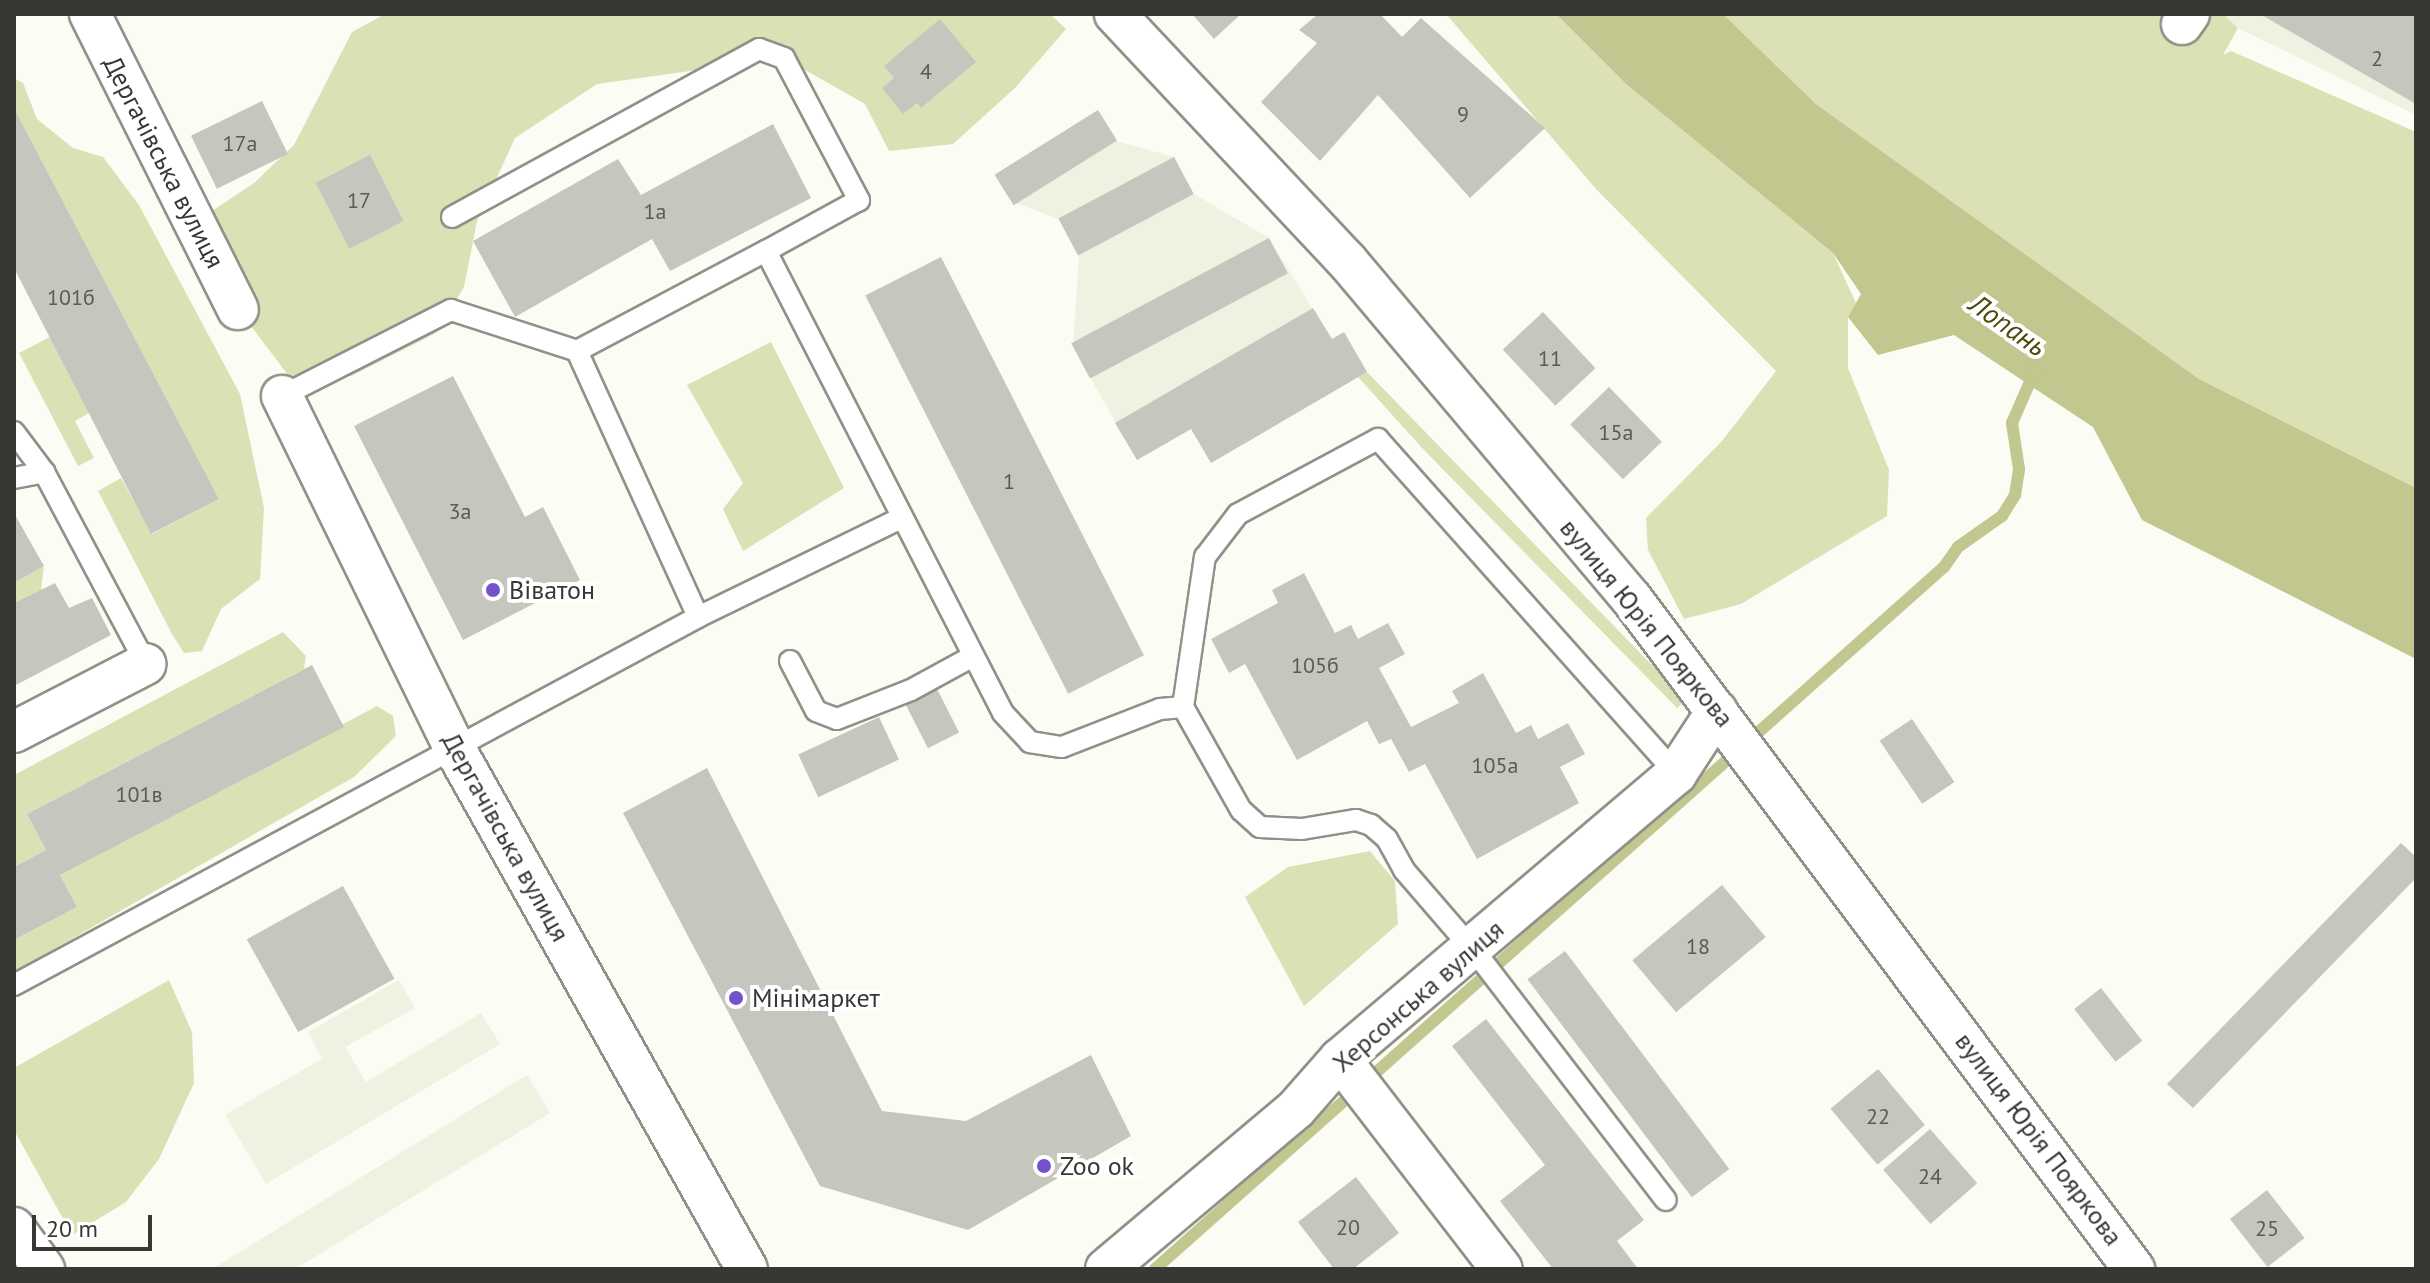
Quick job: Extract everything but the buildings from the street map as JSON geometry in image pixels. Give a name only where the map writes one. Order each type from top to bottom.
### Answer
[{"type":"street","name":"Дергачівська вулиця","points":[[90,14],[238,309]]},
{"type":"street","name":"вулиця Юрія Пояркова","points":[[1115,14],[1347,261],[1631,598],[1754,758],[2134,1269]]},
{"type":"street","name":"Дергачівська вулиця","points":[[282,396],[455,749],[747,1269]]},
{"type":"street","points":[[14,732],[146,664]]},
{"type":"street","name":"Херсонська вулиця","points":[[1106,1269],[1475,954],[1676,774],[1723,718]]},
{"type":"street","points":[[1344,1065],[1376,1102],[1502,1269]]},
{"type":"street","points":[[14,1228],[44,1269]]},
{"type":"lane","points":[[282,396],[451,310],[577,351],[859,200],[784,58],[759,49],[452,217]]},
{"type":"lane","points":[[766,251],[899,519],[1003,713],[1030,742],[1062,747],[1160,709],[1183,707]]},
{"type":"lane","points":[[577,351],[698,617]]},
{"type":"lane","points":[[14,432],[44,472],[146,664]]},
{"type":"lane","points":[[1666,1200],[1505,991],[1371,825],[1356,820],[1302,829],[1260,827],[1241,810],[1183,707],[1205,557],[1238,514],[1378,439],[1676,774]]},
{"type":"lane","points":[[14,478],[44,472]]},
{"type":"lane","points":[[14,985],[698,617],[899,519]]},
{"type":"lane","points":[[790,661],[816,711],[837,719],[911,690],[973,656]]},
{"type":"shaded area","points":[[385,14],[1050,14],[1066,29],[1015,88],[953,144],[889,151],[865,104],[784,58],[597,84],[515,138],[477,221],[464,287],[436,333],[351,376],[288,375],[238,309],[206,215],[254,183],[294,145],[352,32]]},
{"type":"shaded area","points":[[1446,14],[1556,14],[1626,84],[1833,253],[1856,303],[1848,317],[1848,368],[1889,470],[1887,516],[1741,604],[1684,619],[1648,550],[1646,518],[1722,441],[1776,371],[1596,189]]},
{"type":"shaded area","points":[[1723,14],[2223,14],[2238,28],[2223,55],[2231,51],[2416,132],[2416,488],[2199,379],[1816,104]]},
{"type":"shaded area","points":[[2210,14],[2416,14],[2416,115],[2238,28]]},
{"type":"shaded area","points":[[14,78],[23,83],[37,119],[73,148],[103,157],[139,205],[240,394],[264,508],[260,579],[221,609],[202,651],[184,653],[98,491],[121,478],[152,534],[219,499],[14,108]]},
{"type":"shaded area","points":[[1098,110],[1117,141],[1174,157],[1194,194],[1269,238],[1331,339],[1344,332],[1367,372],[1211,463],[1191,429],[1137,460],[1073,347],[1079,256],[1059,219],[1016,203],[995,175]]},
{"type":"shaded area","points":[[50,337],[89,413],[75,421],[94,458],[78,466],[19,353]]},
{"type":"shaded area","points":[[771,342],[844,488],[743,551],[723,509],[743,483],[687,385]]},
{"type":"shaded area","points":[[1367,372],[1686,700],[1677,708],[1423,449],[1358,377]]},
{"type":"shaded area","points":[[44,566],[41,590],[14,603],[14,583]]},
{"type":"shaded area","points":[[283,632],[306,656],[304,669],[27,814],[46,850],[14,867],[14,775]]},
{"type":"shaded area","points":[[377,706],[393,716],[396,736],[354,777],[14,972],[14,940],[77,907],[60,875]]},
{"type":"shaded area","points":[[1370,851],[1395,881],[1398,924],[1304,1006],[1245,897],[1288,867]]},
{"type":"shaded area","points":[[169,980],[192,1032],[194,1083],[159,1159],[126,1202],[72,1235],[14,1130],[14,1068]]},
{"type":"shaded area","points":[[399,980],[415,1008],[345,1047],[366,1082],[481,1013],[500,1044],[266,1184],[225,1115],[322,1059],[308,1032]]},
{"type":"shaded area","points":[[527,1075],[550,1113],[295,1269],[212,1269]]},
{"type":"water","name":"Лопань","points":[[1556,14],[1723,14],[1816,104],[2199,379],[2416,488],[2416,659],[2142,520],[2093,427],[1954,335],[1878,355],[1848,317],[1861,294],[1833,253],[1626,84]]},
{"type":"waterway","name":"Лопань","points":[[1155,1269],[1944,567],[1958,547],[2002,516],[2015,495],[2019,469],[2012,423],[2036,368]]},
{"type":"place","name":"Віватон","points":[[493,590]]},
{"type":"place","name":"Мінімаркет","points":[[736,998]]},
{"type":"place","name":"Zoo ok","points":[[1044,1166]]}]
